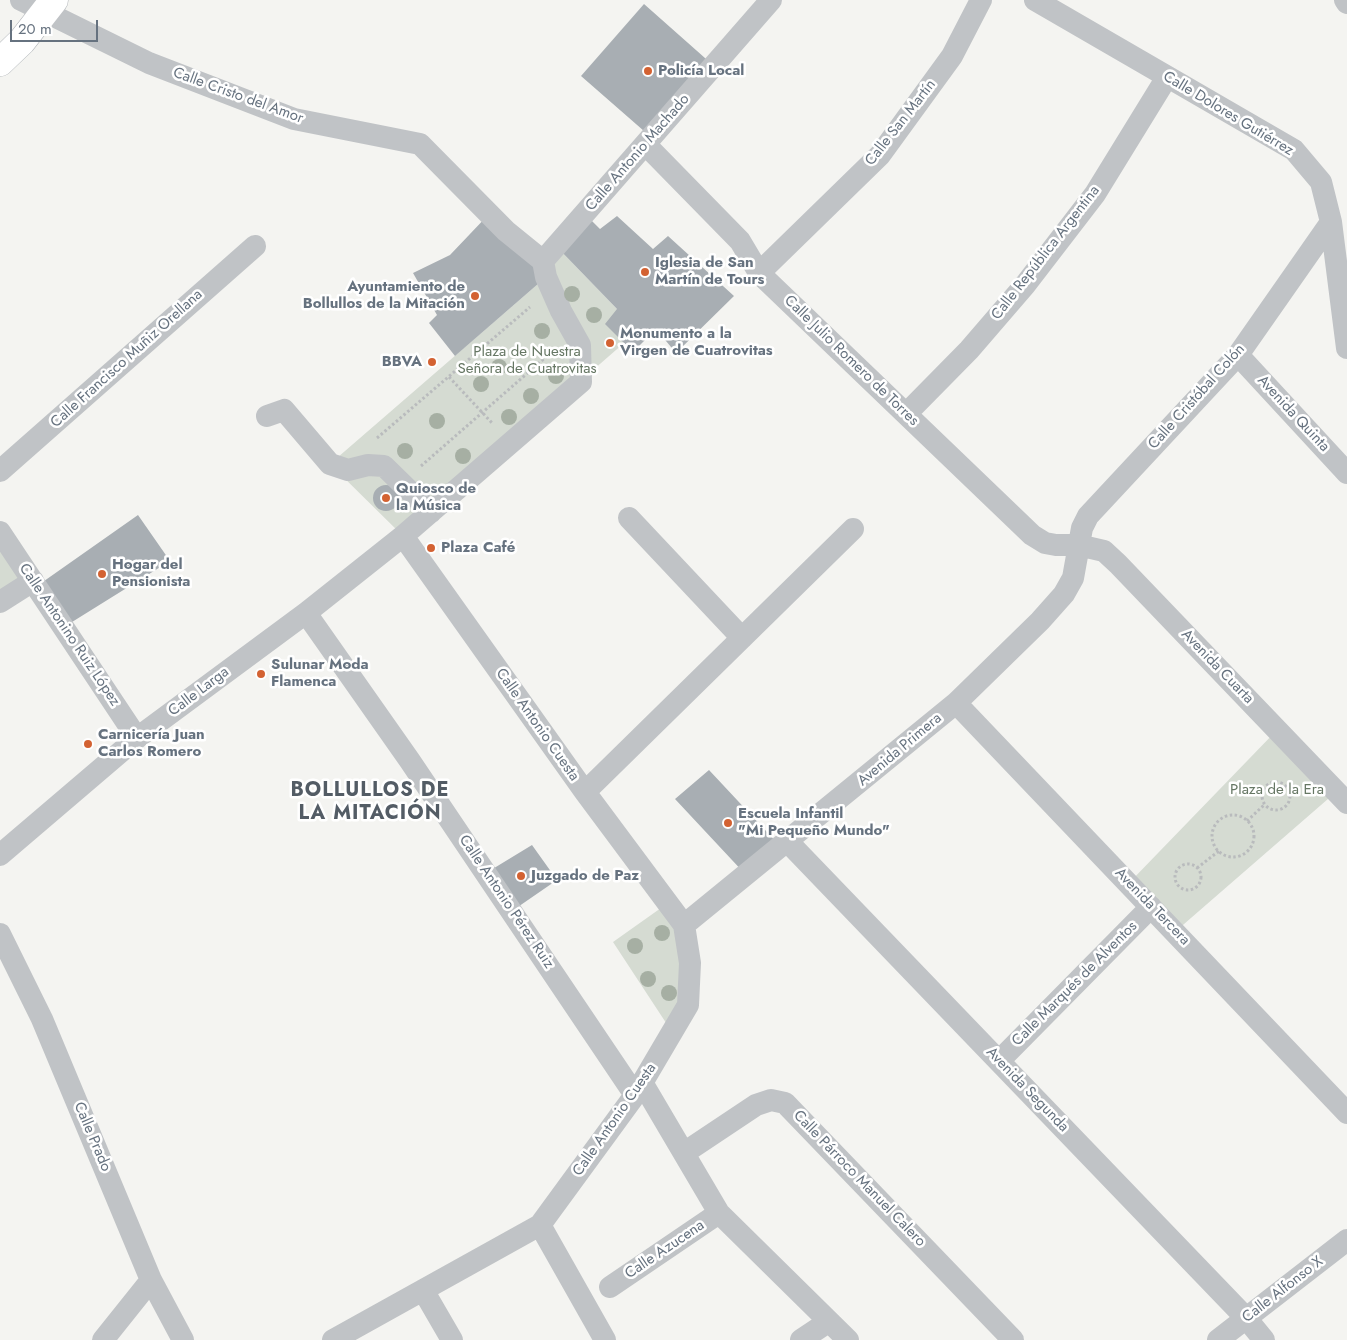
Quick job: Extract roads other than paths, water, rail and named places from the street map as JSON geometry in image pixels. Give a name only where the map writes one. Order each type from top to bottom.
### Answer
[{"type":"street","name":"Calle Cristo del Amor","points":[[21,0],[49,6],[149,63],[294,119],[420,144],[506,231],[543,261]]},
{"type":"street","name":"Calle Antonio Machado","points":[[543,261],[771,0]]},
{"type":"street","name":"Calle San Martín","points":[[759,273],[880,155],[952,56],[981,0]]},
{"type":"street","name":"Calle Dolores Gutiérrez","points":[[1035,0],[1294,150],[1321,182],[1331,222],[1347,348]]},
{"type":"street","points":[[0,62],[22,41],[49,6]]},
{"type":"street","name":"Calle República Argentina","points":[[906,414],[969,350],[1025,285],[1095,194],[1167,77]]},
{"type":"street","name":"Calle Julio Romero de Torres","points":[[646,144],[734,234],[759,273],[1032,535],[1056,545],[1078,545]]},
{"type":"street","name":"Calle Cristóbal Colón","points":[[1078,545],[1082,528],[1096,505],[1238,355],[1331,222]]},
{"type":"street","name":"Calle Francisco Muñiz Orellana","points":[[0,471],[255,246]]},
{"type":"street","name":"Calle Larga","points":[[0,855],[137,738],[306,613],[403,536],[582,382],[580,345],[552,289],[543,261]]},
{"type":"street","name":"Avenida Quinta","points":[[1238,355],[1347,473]]},
{"type":"street","points":[[267,416],[284,410],[330,464],[348,470],[368,465],[384,466],[431,512]]},
{"type":"street","points":[[629,518],[742,638]]},
{"type":"street","points":[[585,792],[853,529]]},
{"type":"street","name":"Calle Antonino Ruiz López","points":[[0,532],[137,738]]},
{"type":"street","name":"Calle Antonio Cuesta","points":[[333,1340],[540,1225],[639,1089],[688,1005],[690,963],[684,925],[585,792],[403,536]]},
{"type":"street","name":"Avenida Primera","points":[[684,925],[956,703],[1064,594],[1073,578],[1078,545]]},
{"type":"street","name":"Avenida Cuarta","points":[[1078,545],[1104,551],[1118,564],[1347,804]]},
{"type":"street","points":[[0,602],[33,581]]},
{"type":"street","name":"Calle Antonio Pérez Ruiz","points":[[306,613],[684,1153],[720,1213],[848,1340]]},
{"type":"street","name":"Avenida Tercera","points":[[956,703],[1347,1112]]},
{"type":"street","name":"Avenida Segunda","points":[[788,842],[1246,1318],[1264,1340]]},
{"type":"street","name":"Calle Marqués de Alventos","points":[[999,1061],[1151,907]]},
{"type":"street","name":"Calle Prado","points":[[0,934],[46,1028],[151,1280],[183,1340]]},
{"type":"street","name":"Calle Párroco Manuel Calero","points":[[684,1153],[756,1105],[771,1100],[785,1103],[1013,1340]]},
{"type":"street","name":"Calle Azucena","points":[[610,1287],[720,1213]]},
{"type":"street","points":[[540,1225],[605,1340]]},
{"type":"street","name":"Calle Alfonso X","points":[[1218,1340],[1347,1240]]},
{"type":"street","points":[[103,1340],[151,1280]]},
{"type":"street","points":[[423,1290],[452,1340]]},
{"type":"street","points":[[801,1340],[828,1322]]},
{"type":"place","name":"Policía Local","points":[[648,71]]},
{"type":"place","name":"Iglesia de San Martín de Tours","points":[[645,272]]},
{"type":"place","name":"Ayuntamiento de Bollullos de la Mitación","points":[[475,296]]},
{"type":"place","name":"Monumento a la Virgen de Cuatrovitas","points":[[610,343]]},
{"type":"place","name":"BBVA","points":[[432,362]]},
{"type":"place","name":"Quiosco de la Música","points":[[386,498]]},
{"type":"place","name":"Plaza Café","points":[[431,548]]},
{"type":"place","name":"Hogar del Pensionista","points":[[102,574]]},
{"type":"place","name":"Sulunar Moda Flamenca","points":[[261,674]]},
{"type":"place","name":"Carnicería Juan Carlos Romero","points":[[88,744]]},
{"type":"place","name":"Escuela Infantil \"Mi Pequeño Mundo\"","points":[[728,823]]},
{"type":"place","name":"Juzgado de Paz","points":[[521,876]]},
{"type":"district","name":"BOLLULLOS DE LA MITACIÓN","points":[[370,802]]},
{"type":"park label","name":"Plaza de Nuestra Señora de Cuatrovitas","points":[[527,360]]},
{"type":"park label","name":"Plaza de la Era","points":[[1277,790]]}]
